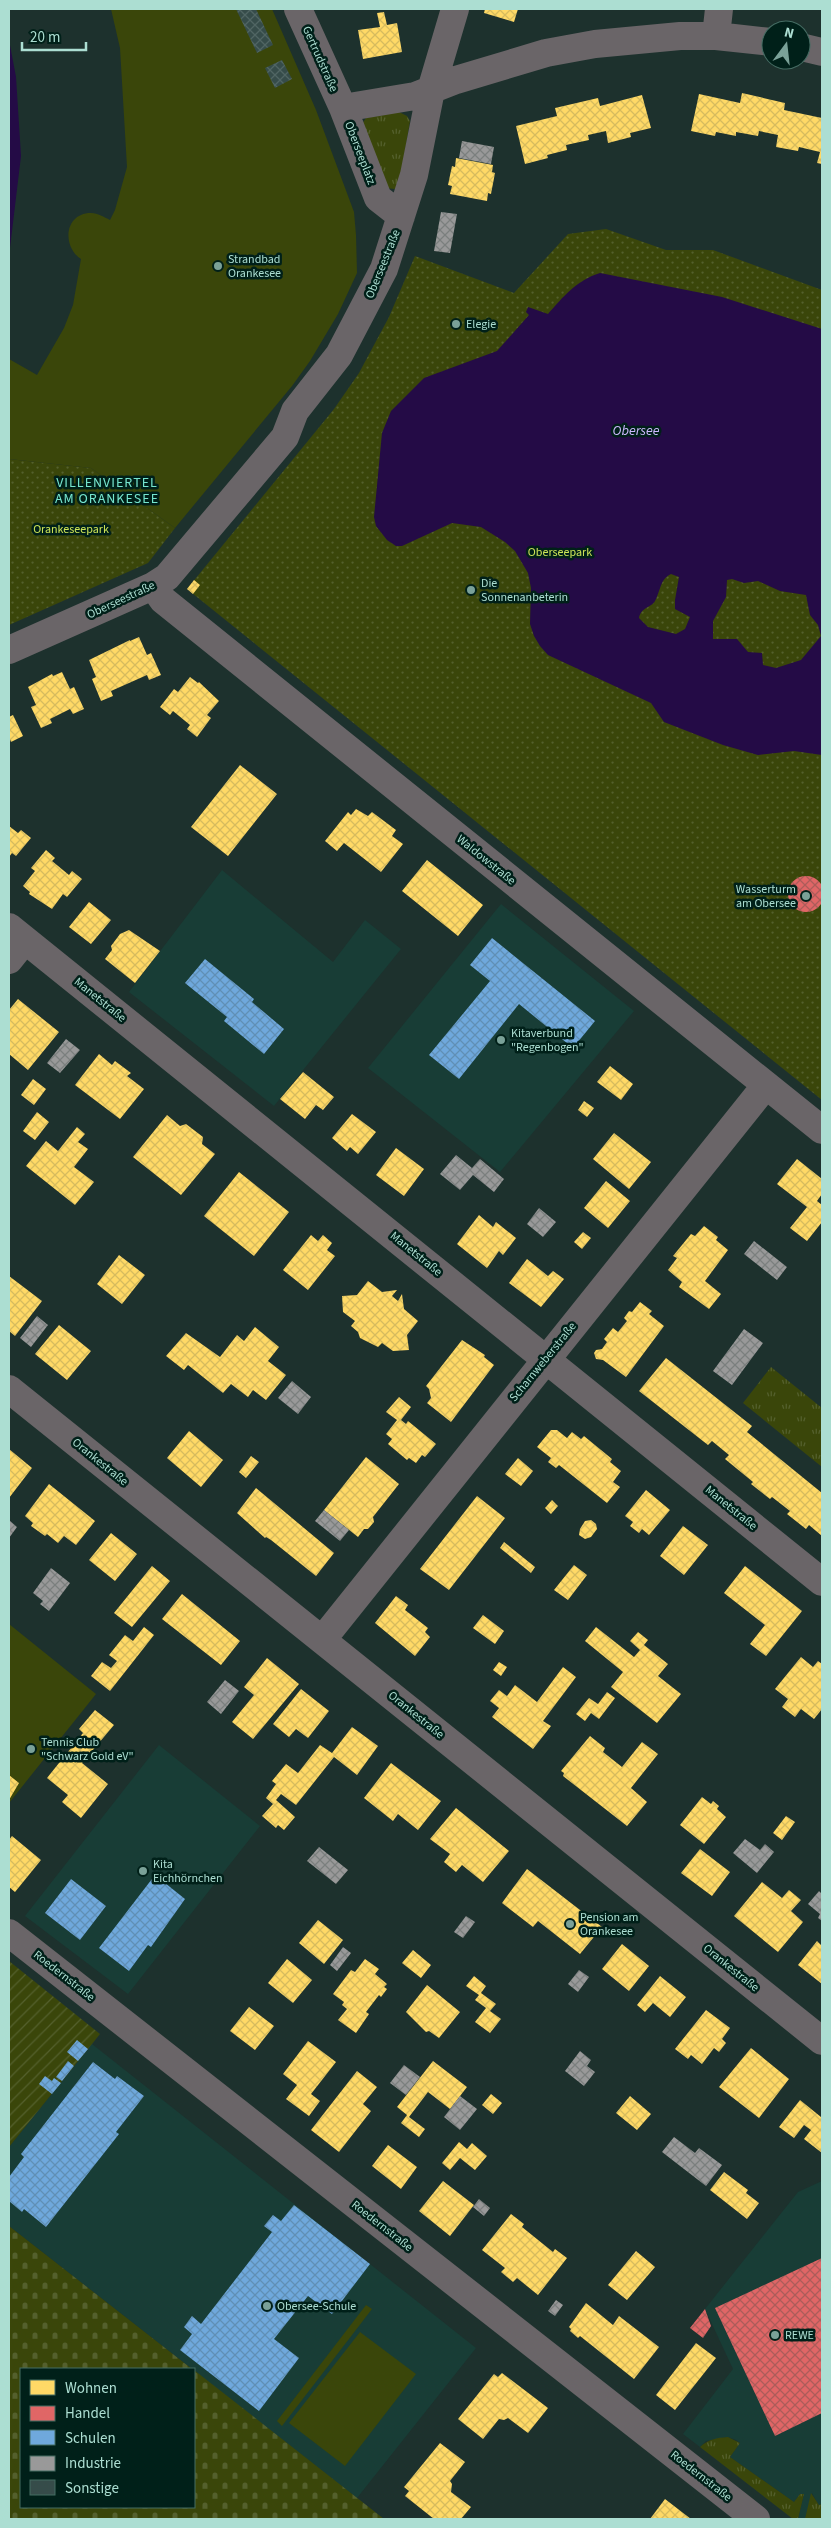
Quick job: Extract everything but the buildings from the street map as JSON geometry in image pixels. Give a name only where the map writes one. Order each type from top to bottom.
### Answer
[{"type":"street","name":"Gertrudstraße","points":[[298,9],[343,108]]},
{"type":"street","name":"Oberseestraße","points":[[9,650],[153,586],[180,563],[285,436],[295,411],[339,355],[384,269],[414,175],[431,90],[455,9]]},
{"type":"street","points":[[716,36],[719,9]]},
{"type":"street","points":[[431,90],[456,80],[546,53],[641,38],[716,36],[761,41]]},
{"type":"street","name":"Oberseeplatz","points":[[401,216],[378,198],[343,108],[415,96],[431,90]]},
{"type":"street","name":"Waldowstraße","points":[[153,586],[163,600],[822,1130]]},
{"type":"street","name":"Manetstraße","points":[[14,942],[546,1358],[822,1582]]},
{"type":"street","name":"Scharnweberstraße","points":[[322,1640],[766,1085]]},
{"type":"street","name":"Orankestraße","points":[[9,1389],[822,2041]]},
{"type":"street","name":"Roedernstraße","points":[[9,1933],[756,2519]]},
{"type":"shaded area","points":[[222,870],[333,962],[365,920],[401,949],[274,1106],[129,992]]},
{"type":"shaded area","name":"Kitaverbund \"Regenbogen\"","points":[[501,904],[634,1011],[500,1172],[368,1068]]},
{"type":"shaded area","name":"Kita Eichhörnchen","points":[[159,1745],[260,1826],[128,1994],[25,1916]]},
{"type":"shaded area","name":"Obersee-Schule","points":[[92,2044],[476,2348],[357,2498],[195,2371],[195,2368],[191,2368],[9,2226],[9,2147]]},
{"type":"shaded area","points":[[822,2181],[822,2504],[819,2506],[812,2493],[805,2519],[798,2519],[804,2494],[800,2494],[794,2502],[730,2457],[740,2443],[736,2440],[728,2437],[706,2441],[700,2447],[683,2434],[733,2369],[705,2309],[798,2192]]},
{"type":"green space","name":"Strandbad Orankesee","points":[[111,9],[272,9],[316,110],[354,212],[357,273],[338,314],[310,361],[292,386],[175,528],[91,468],[9,459],[9,359],[37,375],[64,328],[73,305],[81,259],[71,247],[69,232],[71,224],[75,218],[82,214],[91,213],[99,214],[110,220],[115,210],[127,167],[120,48]]},
{"type":"green space","points":[[399,112],[407,116],[410,121],[399,186],[395,189],[386,188],[362,124],[366,118]]},
{"type":"green space","name":"Oberseepark","points":[[606,229],[666,250],[713,250],[822,290],[822,1100],[187,589],[334,409],[359,373],[389,317],[415,256],[514,293],[568,234]]},
{"type":"green space","name":"Orankeseepark","points":[[9,459],[91,468],[175,528],[148,563],[9,625]]},
{"type":"green space","points":[[771,1367],[822,1408],[822,1467],[743,1403]]},
{"type":"green space","name":"Tennis Club \"Schwarz Gold eV\"","points":[[9,1624],[96,1694],[9,1803]]},
{"type":"green space","points":[[9,1961],[100,2034],[9,2147]]},
{"type":"green space","points":[[9,2226],[191,2368],[20,2368],[20,2508],[195,2508],[195,2371],[384,2519],[9,2519]]},
{"type":"green space","points":[[366,2305],[372,2309],[282,2426],[277,2421]]},
{"type":"green space","points":[[360,2332],[416,2374],[345,2466],[289,2423]]},
{"type":"green space","points":[[728,2437],[740,2443],[730,2457],[794,2502],[800,2494],[804,2494],[798,2519],[793,2519],[700,2447],[713,2439]]},
{"type":"green space","points":[[811,2493],[819,2505],[822,2504],[822,2519],[805,2519]]},
{"type":"water","points":[[9,40],[16,77],[21,156],[9,256]]},
{"type":"water","name":"Obersee","points":[[600,273],[722,297],[822,329],[822,755],[794,751],[758,755],[723,745],[664,722],[651,703],[548,655],[534,636],[530,624],[531,588],[528,573],[515,551],[505,542],[481,527],[452,523],[402,546],[396,546],[387,540],[376,526],[374,517],[382,433],[391,411],[424,378],[497,351],[529,315],[526,312],[528,307],[548,314],[571,290]],"holes":[[[671,574],[679,577],[675,609],[690,617],[685,629],[676,634],[648,627],[639,618],[640,614],[655,601],[663,582]],[[732,579],[744,583],[758,581],[780,591],[806,595],[810,615],[818,625],[821,636],[801,660],[776,668],[763,665],[762,653],[748,652],[737,639],[713,639],[713,621],[726,597],[727,580]]]},
{"type":"place","name":"Strandbad Orankesee","points":[[218,266]]},
{"type":"place","name":"Elegie","points":[[456,324]]},
{"type":"place","name":"Die Sonnenanbeterin","points":[[471,590]]},
{"type":"place","name":"Wasserturm am Obersee","points":[[806,896]]},
{"type":"place","name":"Kitaverbund \"Regenbogen\"","points":[[501,1040]]},
{"type":"place","name":"Tennis Club \"Schwarz Gold eV\"","points":[[31,1749]]},
{"type":"place","name":"Kita Eichhörnchen","points":[[143,1871]]},
{"type":"place","name":"Pension am Orankesee","points":[[570,1924]]},
{"type":"place","name":"Obersee-Schule","points":[[267,2306]]},
{"type":"place","name":"REWE","points":[[775,2335]]},
{"type":"district","name":"VILLENVIERTEL AM ORANKESEE","points":[[107,492]]}]
